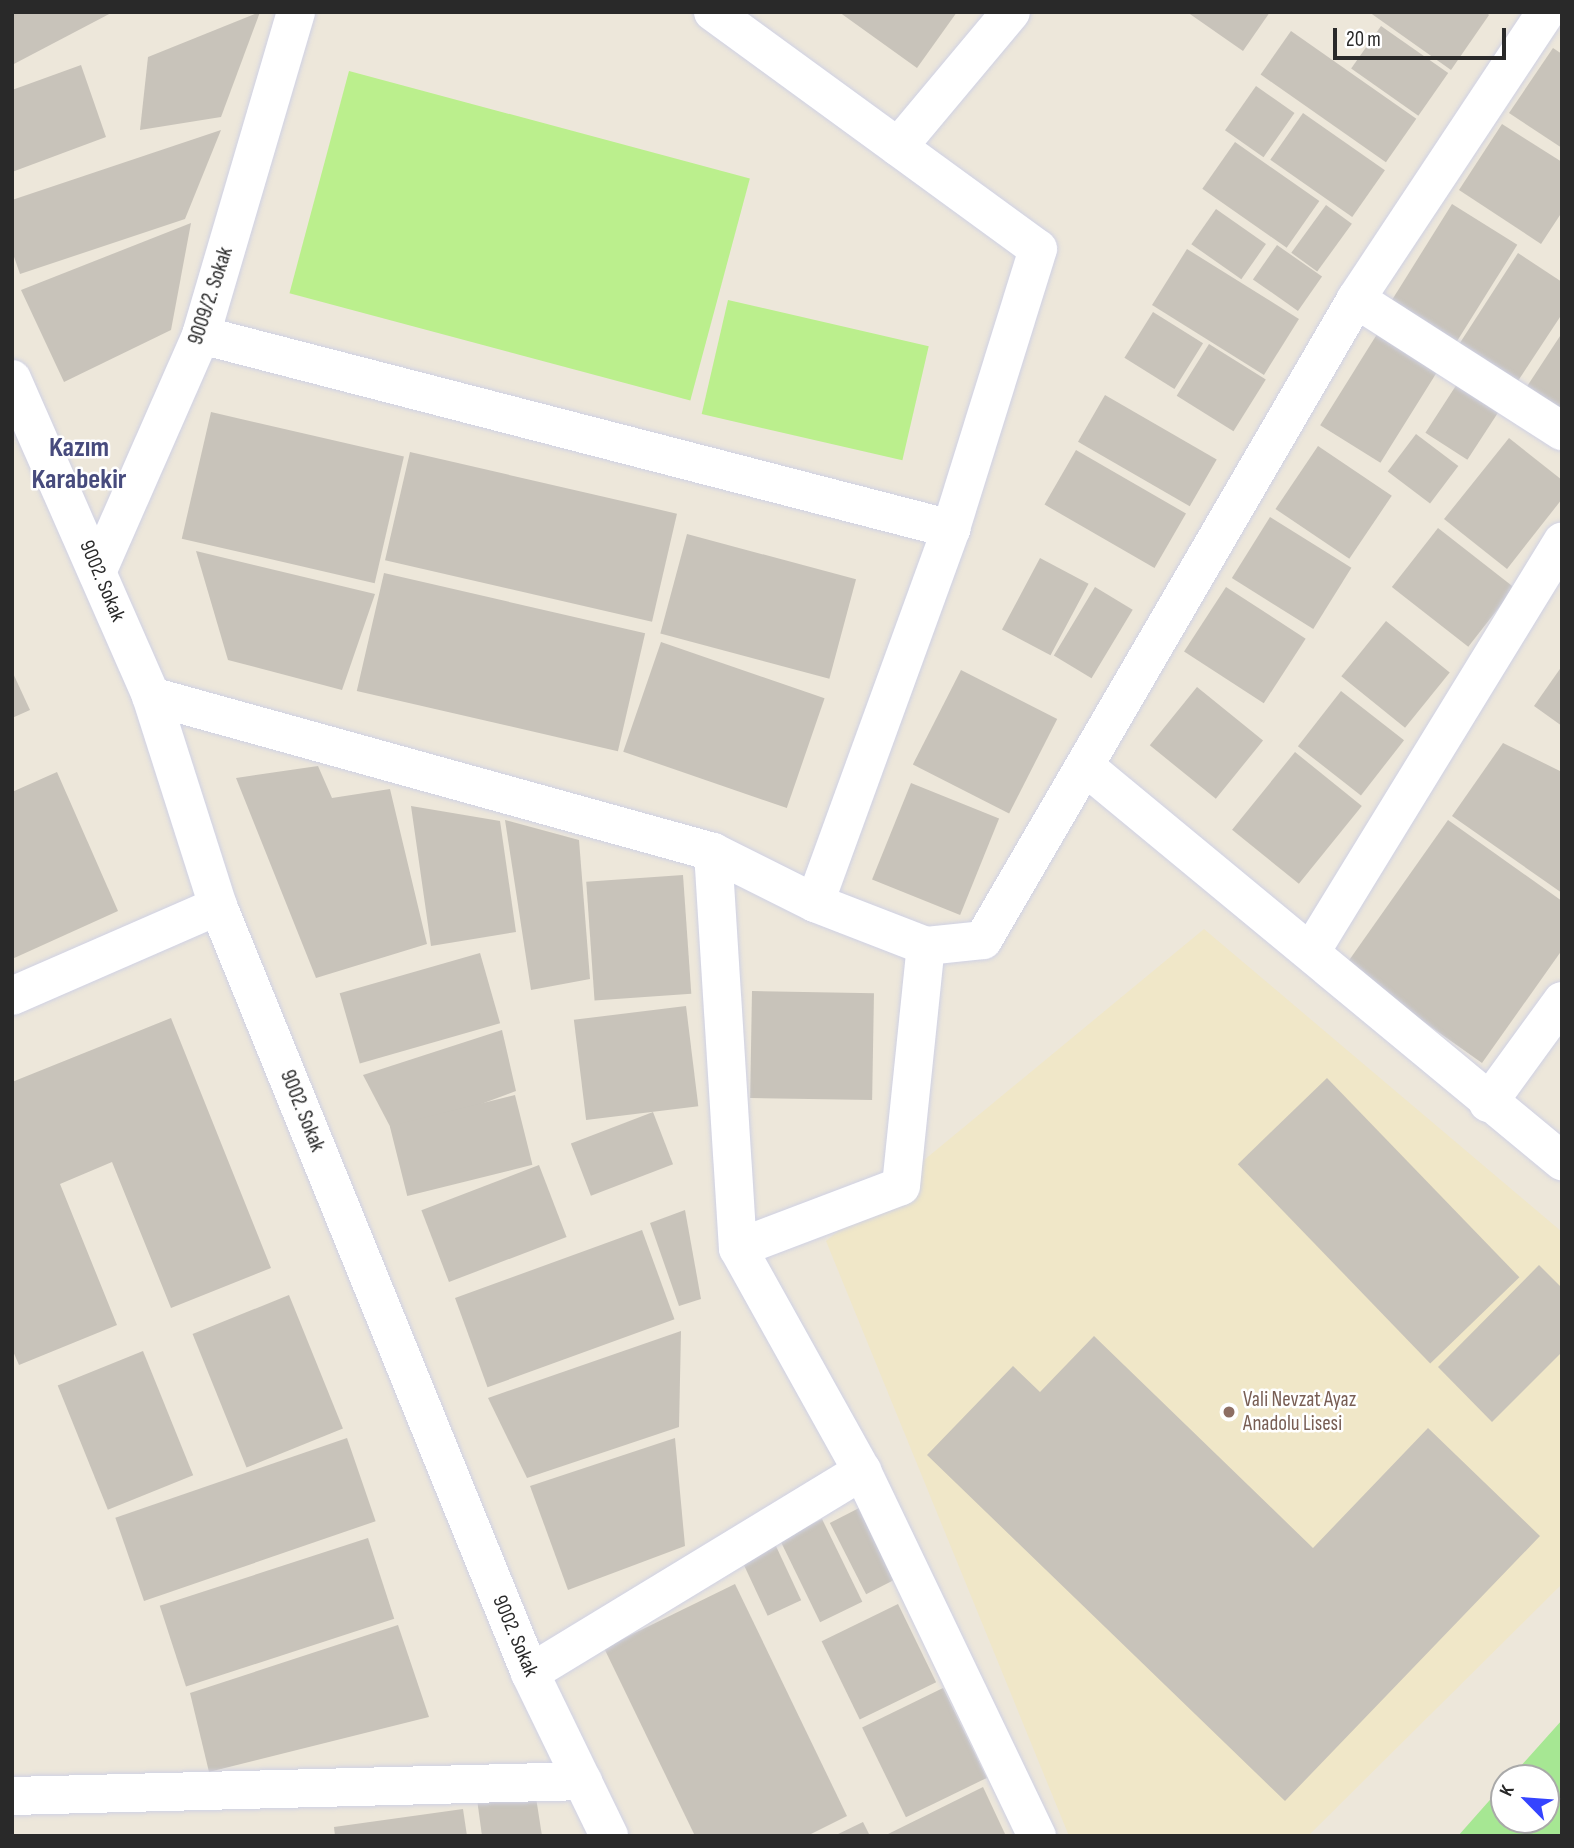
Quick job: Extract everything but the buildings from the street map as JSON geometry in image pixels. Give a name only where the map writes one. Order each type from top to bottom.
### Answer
[{"type":"street","name":"9009/2. Sokak","points":[[98,570],[201,335],[296,12]]},
{"type":"street","points":[[713,12],[1038,249],[951,529],[815,903]]},
{"type":"street","points":[[898,147],[1011,12]]},
{"type":"street","points":[[151,696],[713,852],[815,903],[926,946],[983,940],[1087,768],[1356,299],[1546,12]]},
{"type":"street","points":[[1356,299],[1562,431]]},
{"type":"street","points":[[201,335],[951,529]]},
{"type":"street","name":"9002. Sokak","points":[[12,379],[151,696],[218,906],[530,1673],[608,1836]]},
{"type":"street","points":[[1312,950],[1562,542]]},
{"type":"street","points":[[1087,768],[1312,950],[1488,1103],[1562,1161]]},
{"type":"street","points":[[713,852],[738,1248],[862,1471],[1037,1836]]},
{"type":"street","points":[[12,996],[218,906]]},
{"type":"street","points":[[738,1248],[901,1186],[926,946]]},
{"type":"street","points":[[1488,1103],[1562,1001]]},
{"type":"street","points":[[530,1673],[862,1471]]},
{"type":"street","points":[[12,1796],[583,1781]]},
{"type":"shaded area","name":"Vali Nevzat Ayaz Anadolu Lisesi","points":[[1204,929],[1562,1232],[1562,1584],[1308,1836],[1069,1836],[826,1241]]},
{"type":"green space","points":[[349,71],[750,178],[690,401],[289,293]]},
{"type":"green space","points":[[728,300],[929,346],[902,460],[702,414]]},
{"type":"green space","points":[[1562,1720],[1562,1836],[1458,1836],[1490,1800],[1490,1834],[1560,1834],[1560,1764],[1523,1764]]},
{"type":"place","name":"Vali Nevzat Ayaz Anadolu Lisesi","points":[[1229,1412]]},
{"type":"district","name":"Kazım Karabekir","points":[[79,464]]}]
